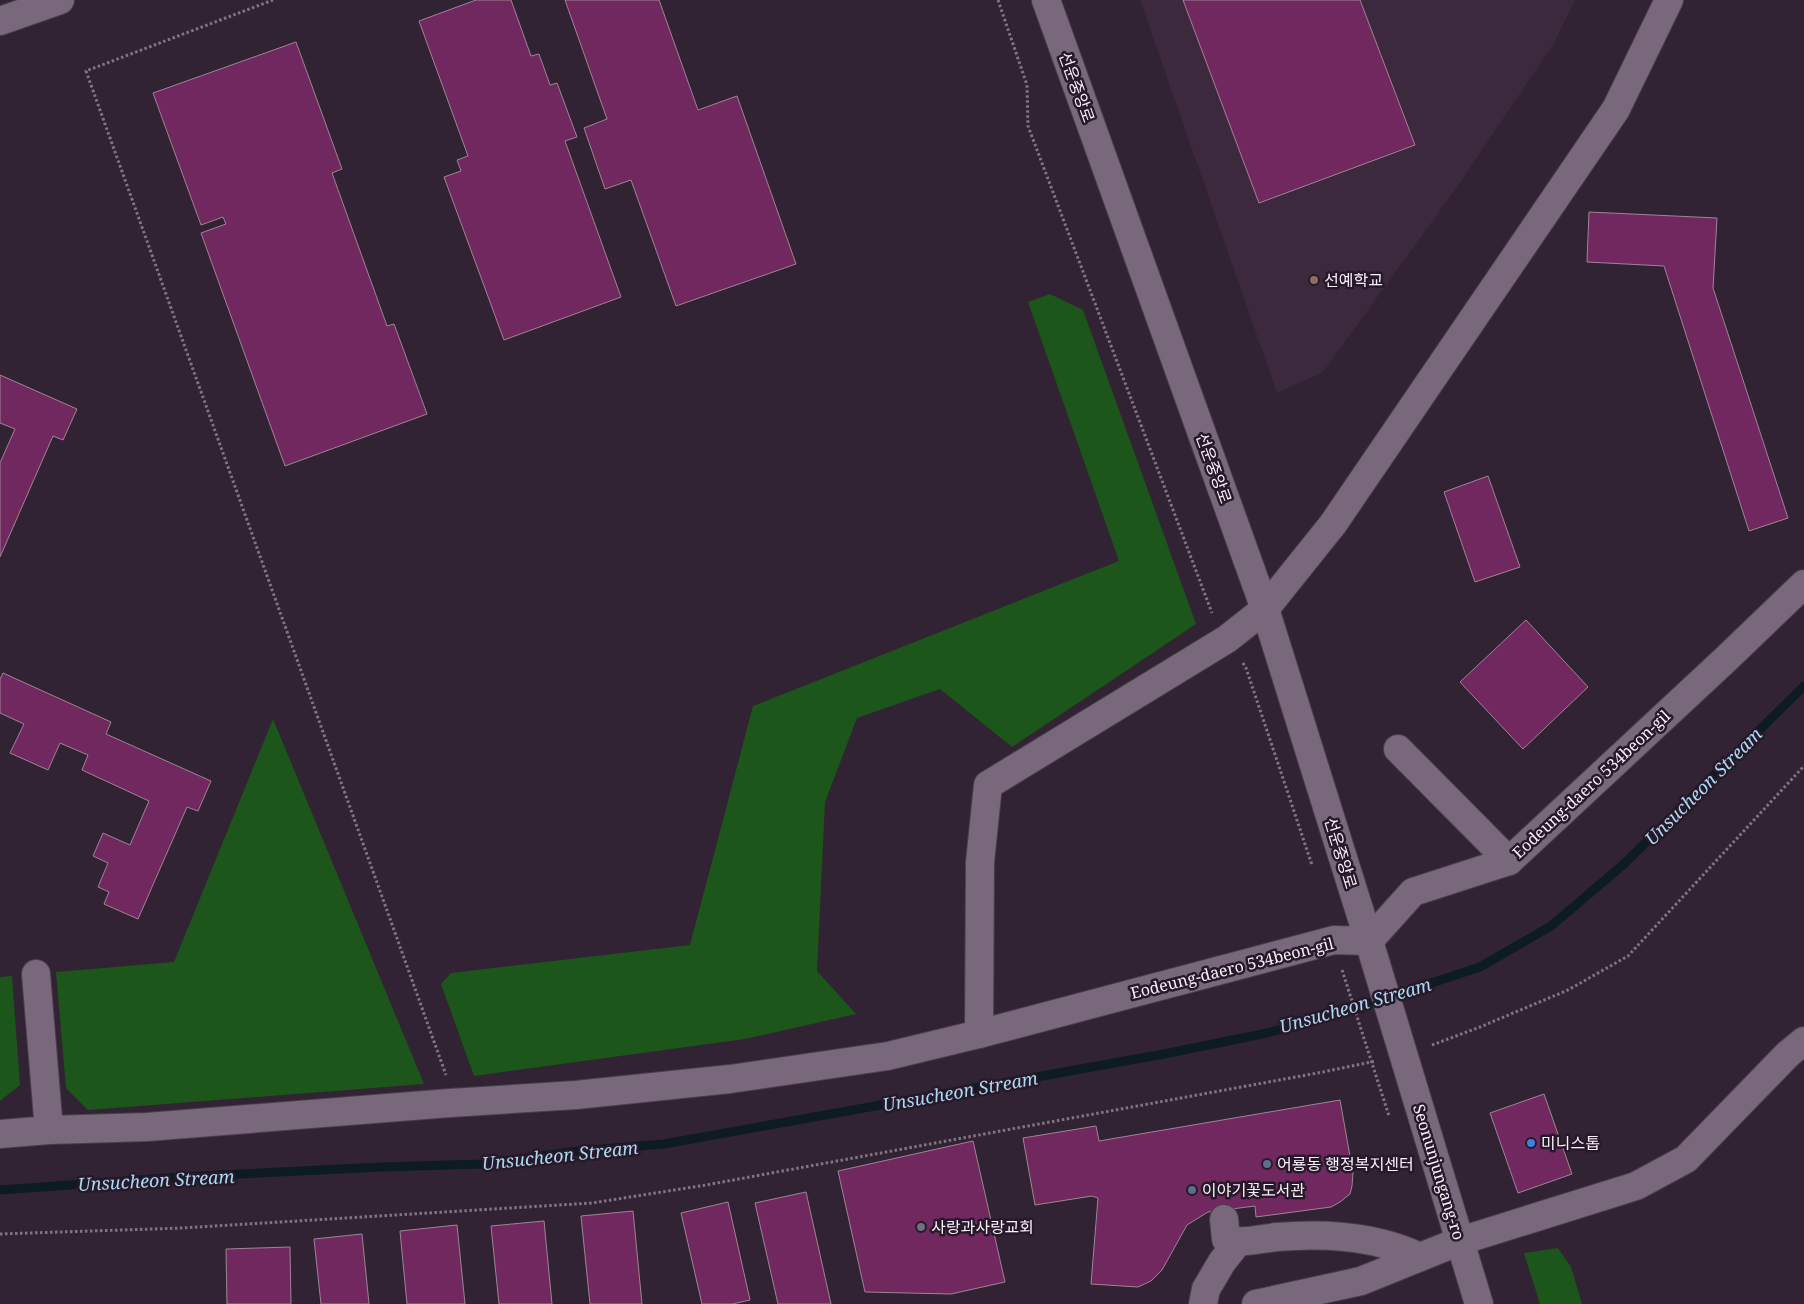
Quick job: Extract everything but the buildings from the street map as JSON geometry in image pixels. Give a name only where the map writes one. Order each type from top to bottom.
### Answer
[{"type":"street","name":"선운중앙로","points":[[1046,0],[1265,609],[1401,1048]]},
{"type":"street","points":[[978,1034],[980,862],[988,785],[1227,639],[1265,609],[1334,524],[1616,109],[1669,0]]},
{"type":"street","points":[[0,22],[50,2]]},
{"type":"street","name":"Eodeung-daero 534beon-gil","points":[[0,1134],[49,1130],[147,1127],[576,1095],[730,1079],[888,1056],[1335,946],[1371,948],[1413,892],[1509,861],[1804,584]]},
{"type":"street","points":[[1398,749],[1509,861]]},
{"type":"street","points":[[36,974],[49,1130]]},
{"type":"street","points":[[1256,1304],[1361,1281],[1460,1241],[1636,1186],[1686,1159],[1788,1054],[1804,1041]]},
{"type":"street","name":"Seonunjungang-ro","points":[[1401,1048],[1478,1304]]},
{"type":"street","points":[[1203,1304],[1206,1289],[1222,1262],[1230,1231],[1276,1237],[1338,1236],[1402,1248],[1420,1257]]},
{"type":"path","points":[[273,0],[86,71],[449,1083]]},
{"type":"path","points":[[998,0],[1027,85],[1028,126],[1211,612],[1246,668],[1312,867]]},
{"type":"path","points":[[0,1234],[182,1228],[592,1203],[706,1185],[1284,1080],[1480,1027],[1568,990],[1628,956],[1804,766]]},
{"type":"path","points":[[1335,946],[1366,1047]]},
{"type":"shaded area","name":"선예학교","points":[[1140,0],[1575,0],[1554,43],[1457,187],[1323,372],[1277,393]]},
{"type":"green space","points":[[1050,294],[1083,310],[1196,624],[1012,747],[940,689],[857,718],[825,802],[817,971],[856,1014],[745,1039],[474,1076],[441,984],[451,973],[690,945],[753,706],[1119,561],[1028,302]]},
{"type":"green space","points":[[273,719],[424,1084],[88,1110],[66,1088],[56,972],[174,962]]},
{"type":"green space","points":[[12,976],[20,1085],[0,1101],[0,977]]},
{"type":"green space","points":[[1558,1248],[1571,1267],[1582,1304],[1540,1304],[1524,1253]]},
{"type":"waterway","name":"Unsucheon Stream","points":[[0,1190],[180,1177],[482,1164],[578,1151],[664,1144],[1164,1054],[1267,1033],[1325,1018],[1480,967],[1551,926],[1624,864],[1804,686]]},
{"type":"place","name":"선예학교","points":[[1314,280]]},
{"type":"place","name":"미니스톱","points":[[1531,1143]]},
{"type":"place","name":"어룡동 행정복지센터","points":[[1267,1164]]},
{"type":"place","name":"이야기꽃도서관","points":[[1192,1190]]},
{"type":"place","name":"사랑과사랑교회","points":[[921,1227]]}]
